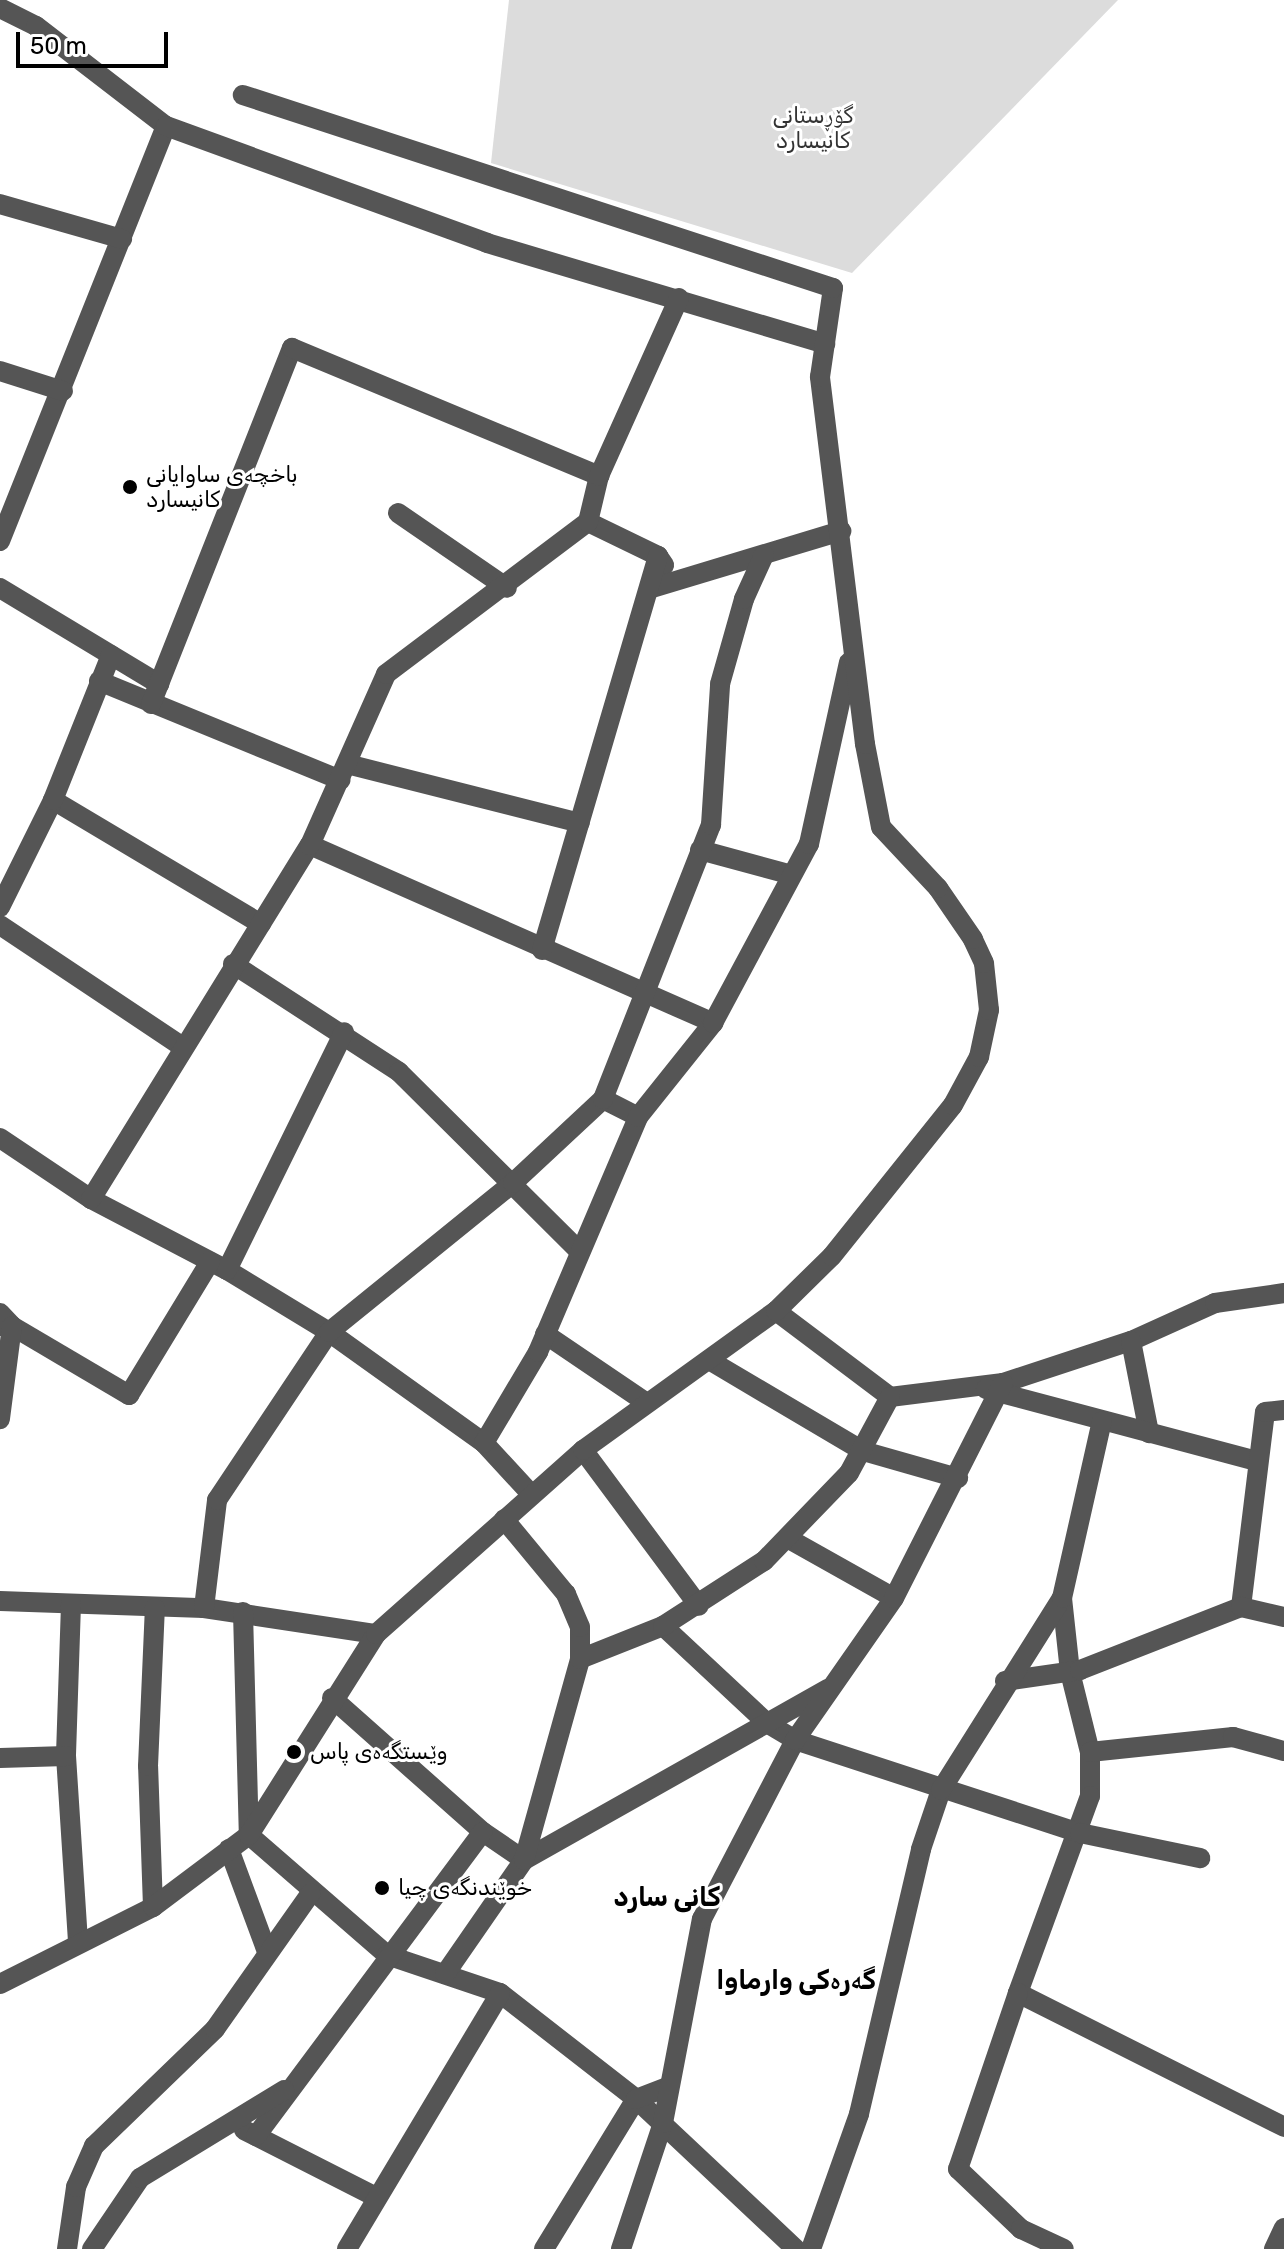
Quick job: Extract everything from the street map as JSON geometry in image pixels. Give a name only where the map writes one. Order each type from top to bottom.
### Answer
[{"type":"street","points":[[0,8],[36,26],[166,126],[487,243],[825,344]]},
{"type":"street","points":[[0,1984],[153,1907],[249,1835],[332,1698],[376,1634],[583,1450],[776,1311],[832,1256],[953,1105],[979,1057],[989,1010],[984,963],[973,939],[938,888],[881,827],[820,377],[833,288],[243,95]]},
{"type":"street","points":[[0,541],[8,504],[63,391],[166,126]]},
{"type":"street","points":[[0,204],[122,239]]},
{"type":"street","points":[[91,1199],[233,964],[310,845],[386,674],[507,588],[588,522],[599,476],[679,298]]},
{"type":"street","points":[[151,704],[292,348],[599,476]]},
{"type":"street","points":[[0,371],[63,391]]},
{"type":"street","points":[[398,513],[507,588]]},
{"type":"street","points":[[588,522],[658,556],[675,582]]},
{"type":"street","points":[[649,589],[841,531]]},
{"type":"street","points":[[204,1608],[217,1500],[329,1332],[513,1183],[603,1099],[711,825],[720,684],[744,599],[764,555]]},
{"type":"street","points":[[542,950],[658,556]]},
{"type":"street","points":[[0,588],[159,684]]},
{"type":"street","points":[[484,1443],[545,1334],[578,1250],[638,1117],[713,1023],[809,844],[854,640]]},
{"type":"street","points":[[0,907],[53,800],[111,655]]},
{"type":"street","points":[[99,681],[151,704],[343,772],[580,823]]},
{"type":"street","points":[[53,800],[261,924]]},
{"type":"street","points":[[310,845],[643,995],[713,1023]]},
{"type":"street","points":[[700,850],[792,875]]},
{"type":"street","points":[[0,925],[183,1047]]},
{"type":"street","points":[[233,964],[344,1032],[399,1072],[578,1250]]},
{"type":"street","points":[[0,1419],[4,1322],[129,1395],[219,1266],[344,1032]]},
{"type":"street","points":[[603,1099],[638,1117]]},
{"type":"street","points":[[0,1138],[91,1199],[219,1266],[329,1332],[484,1443],[531,1494]]},
{"type":"street","points":[[776,1311],[890,1397],[994,1388],[1131,1341],[1215,1303],[1284,1293]]},
{"type":"street","points":[[545,1334],[647,1403]]},
{"type":"street","points":[[1131,1341],[1149,1433]]},
{"type":"street","points":[[709,1360],[863,1451],[958,1478]]},
{"type":"street","points":[[994,1388],[1102,1421],[1257,1461]]},
{"type":"street","points":[[621,2249],[663,2123],[702,1919],[795,1740],[894,1598],[958,1478],[994,1388]]},
{"type":"street","points":[[580,1659],[663,1626],[699,1606],[789,1539],[824,1503],[863,1451],[890,1397]]},
{"type":"street","points":[[1241,1607],[1265,1412],[1284,1410]]},
{"type":"street","points":[[1064,2249],[1021,2229],[958,2169],[1018,1993],[1080,1833],[1090,1796],[1090,1752],[1070,1672],[1062,1598],[1102,1421]]},
{"type":"street","points":[[583,1450],[699,1606]]},
{"type":"street","points":[[445,1974],[524,1860],[580,1659],[580,1627],[566,1594],[504,1519]]},
{"type":"street","points":[[789,1539],[894,1598]]},
{"type":"street","points":[[811,2249],[859,2114],[921,1849],[941,1790],[1005,1681],[1062,1598]]},
{"type":"street","points":[[0,1601],[204,1608],[376,1634]]},
{"type":"street","points":[[71,1604],[66,1756],[78,1944]]},
{"type":"street","points":[[1005,1681],[1070,1672],[1241,1607],[1284,1617]]},
{"type":"street","points":[[153,1907],[148,1766],[155,1608]]},
{"type":"street","points":[[243,1612],[249,1835],[311,1893],[387,1955],[500,1993],[636,2099],[796,2249]]},
{"type":"street","points":[[663,1626],[767,1723],[795,1740],[1080,1833],[1200,1858]]},
{"type":"street","points":[[524,1860],[834,1685]]},
{"type":"street","points":[[332,1698],[483,1832],[524,1860]]},
{"type":"street","points":[[1090,1752],[1233,1737],[1284,1751]]},
{"type":"street","points":[[0,1758],[66,1756]]},
{"type":"street","points":[[256,2136],[387,1955],[483,1832]]},
{"type":"street","points":[[229,1849],[267,1952]]},
{"type":"street","points":[[67,2249],[76,2187],[94,2146],[215,2029],[311,1893]]},
{"type":"street","points":[[347,2249],[500,1993]]},
{"type":"street","points":[[1018,1993],[1284,2127]]},
{"type":"street","points":[[92,2249],[140,2178],[295,2083]]},
{"type":"street","points":[[544,2249],[636,2099],[668,2087]]},
{"type":"street","points":[[231,2122],[376,2197]]},
{"type":"street","points":[[1274,2249],[1284,2228]]},
{"type":"green space","name":"گۆڕستانی کانیسارد","points":[[509,0],[1118,0],[852,273],[491,163]]},
{"type":"place","name":"باخچەی ساوایانی کانیسارد","points":[[130,487]]},
{"type":"place","name":"وێستگەەی پاس","points":[[294,1752]]},
{"type":"place","name":"خوێندنگەی چیا","points":[[382,1888]]},
{"type":"district","name":"کانی سارد","points":[[667,1898]]},
{"type":"district","name":"گەرەکی وارماوا","points":[[796,1981]]}]
